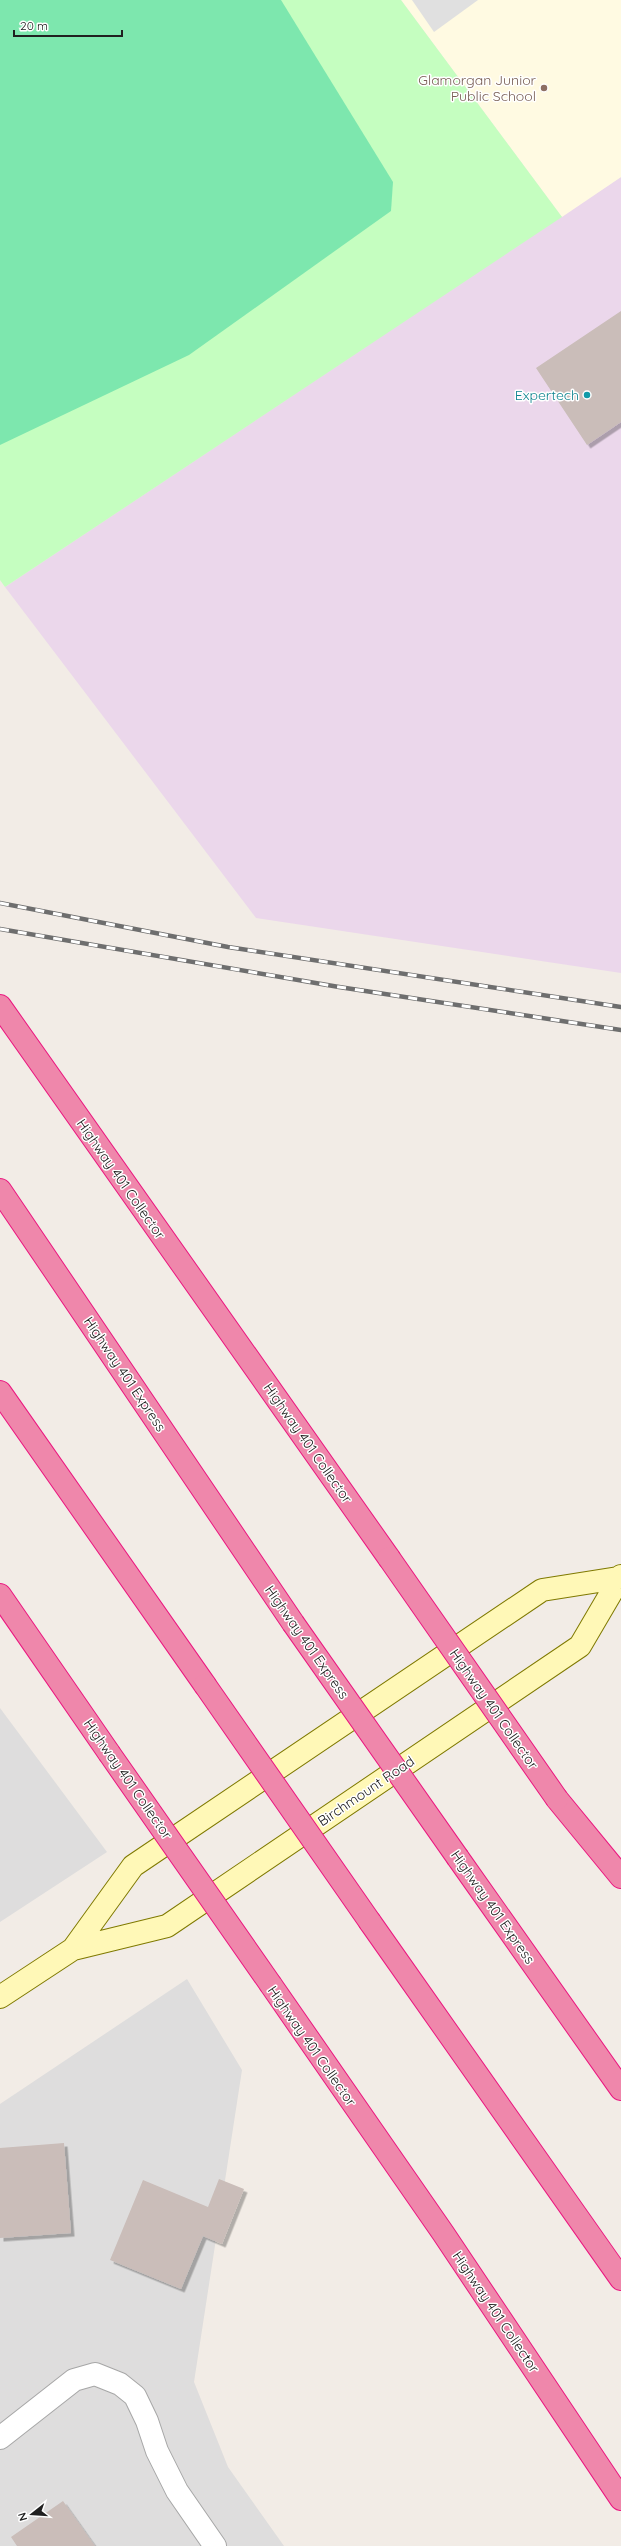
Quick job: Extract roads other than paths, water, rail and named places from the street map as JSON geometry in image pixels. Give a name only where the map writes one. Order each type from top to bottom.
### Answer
[{"type":"highway","name":"Highway 401 Collector","points":[[0,1006],[557,1799],[621,1877]]},
{"type":"highway","name":"Highway 401 Express","points":[[0,1190],[294,1623],[621,2089]]},
{"type":"highway","points":[[0,1392],[621,2279]]},
{"type":"highway","name":"Highway 401 Collector","points":[[0,1595],[443,2234],[621,2499]]},
{"type":"main road","name":"Birchmount Road","points":[[73,1949],[132,1866],[542,1590],[620,1577]]},
{"type":"main road","name":"Birchmount Road","points":[[0,1997],[73,1949],[167,1926],[580,1646],[620,1577]]},
{"type":"street","points":[[0,2438],[74,2380],[95,2374],[120,2384],[135,2396],[147,2421],[157,2451],[177,2491],[216,2546]]},
{"type":"railway","points":[[0,903],[228,947],[621,1007]]},
{"type":"railway","points":[[0,929],[339,987],[621,1030]]},
{"type":"place","name":"Glamorgan Junior Public School","points":[[544,88]]},
{"type":"place","name":"Expertech","points":[[587,395]]}]
